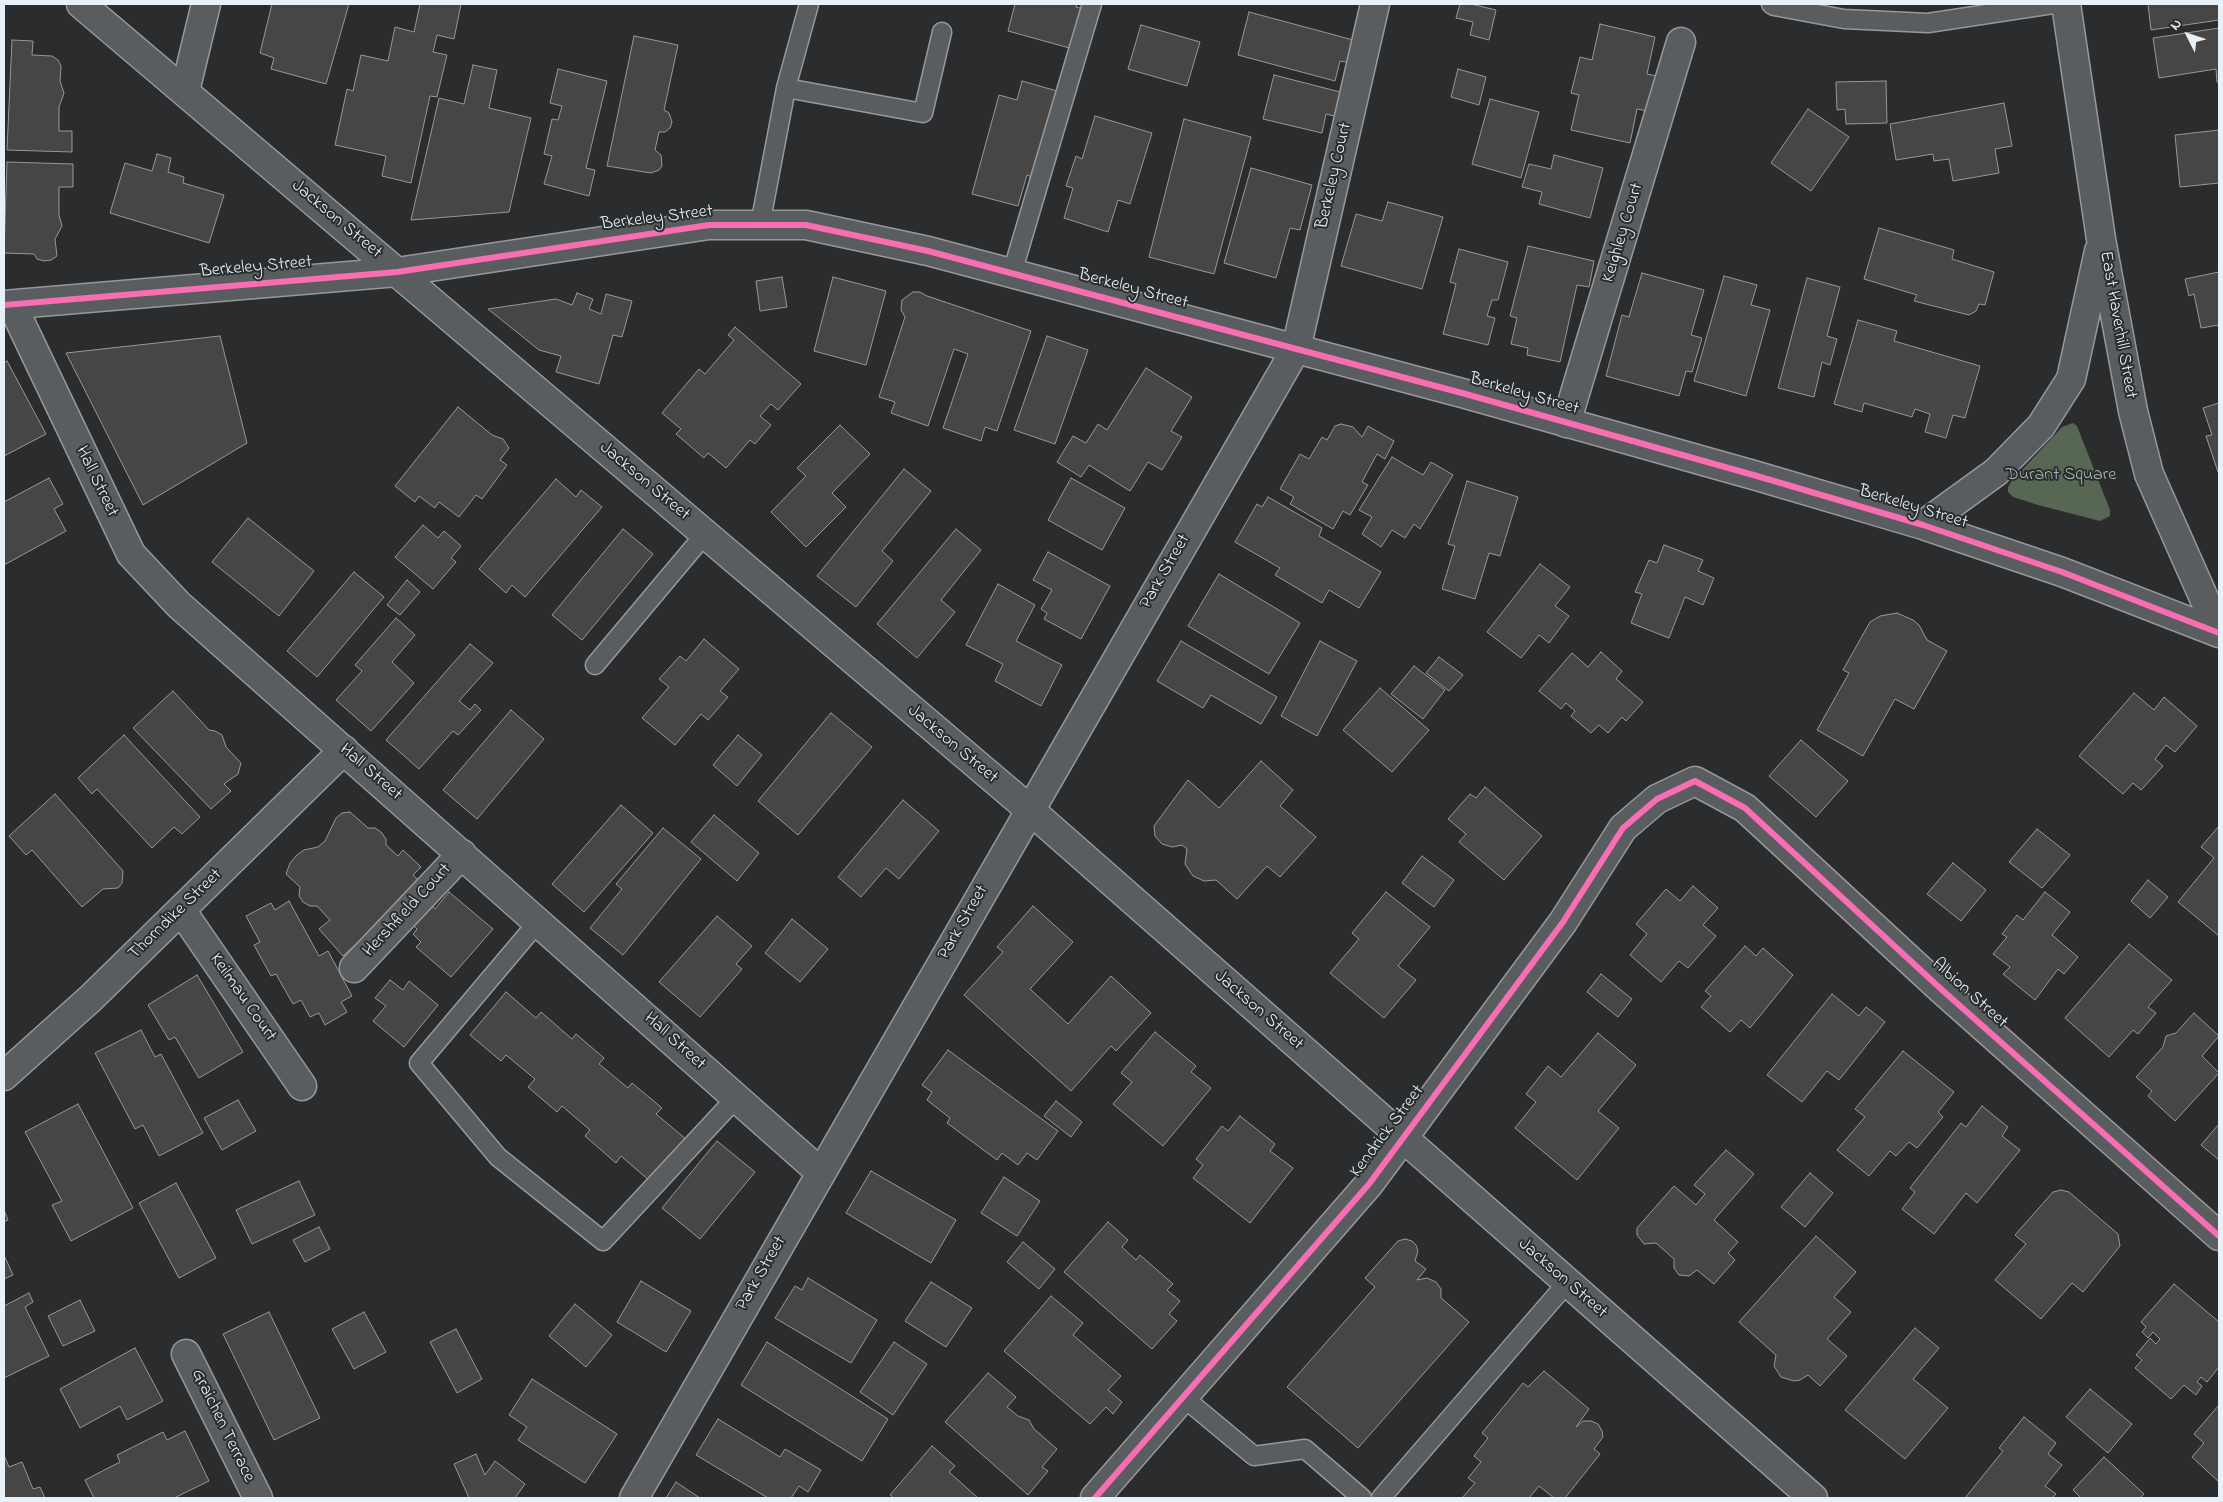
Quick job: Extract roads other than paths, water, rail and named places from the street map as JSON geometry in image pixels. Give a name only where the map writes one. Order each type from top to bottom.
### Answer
[{"type":"street","name":"Jackson Street","points":[[81,4],[1029,810],[1813,1498]]},
{"type":"street","points":[[185,91],[206,4]]},
{"type":"street","name":"Berkeley Court","points":[[1296,349],[1375,4]]},
{"type":"street","name":"East Haverhill Street","points":[[2066,4],[2101,239],[2133,411],[2149,474],[2219,633]]},
{"type":"street","name":"Keighley Court","points":[[1566,423],[1681,42]]},
{"type":"street","name":"Berkeley Street","points":[[8,305],[397,272],[709,225],[806,225],[928,251],[1296,349],[1566,423],[1923,526],[2062,572],[2219,633]]},
{"type":"street","points":[[1923,526],[1996,472],[2041,426],[2071,379],[2101,239]]},
{"type":"street","name":"Hall Street","points":[[8,305],[130,554],[179,605],[820,1172]]},
{"type":"street","name":"Park Street","points":[[634,1498],[820,1172],[1296,349]]},
{"type":"street","name":"Thorndike Street","points":[[4,1076],[91,998],[344,750]]},
{"type":"street","name":"Kendrick Street","points":[[1105,1495],[1183,1397],[1369,1184],[1563,922],[1623,828],[1657,799],[1694,782]]},
{"type":"street","name":"Albion Street","points":[[1694,782],[1745,808],[1941,989],[2219,1236]]},
{"type":"street","name":"Hershfield Court","points":[[354,968],[462,854]]},
{"type":"street","name":"Keilmau Court","points":[[181,910],[302,1086]]},
{"type":"street","name":"Graichen Terrace","points":[[186,1354],[258,1498]]},
{"type":"lane","points":[[760,225],[786,88],[809,4]]},
{"type":"lane","points":[[1012,273],[1092,4]]},
{"type":"lane","points":[[1770,4],[1844,19],[1928,23],[2052,4]]},
{"type":"lane","points":[[786,88],[923,113],[942,32]]},
{"type":"lane","points":[[595,665],[705,534]]},
{"type":"lane","points":[[538,922],[419,1062],[498,1157],[603,1241],[736,1098]]},
{"type":"lane","points":[[1381,1498],[1567,1283]]},
{"type":"lane","points":[[1183,1397],[1254,1456],[1304,1449],[1362,1498]]},
{"type":"park label","name":"Durant Square","points":[[2061,476]]}]
